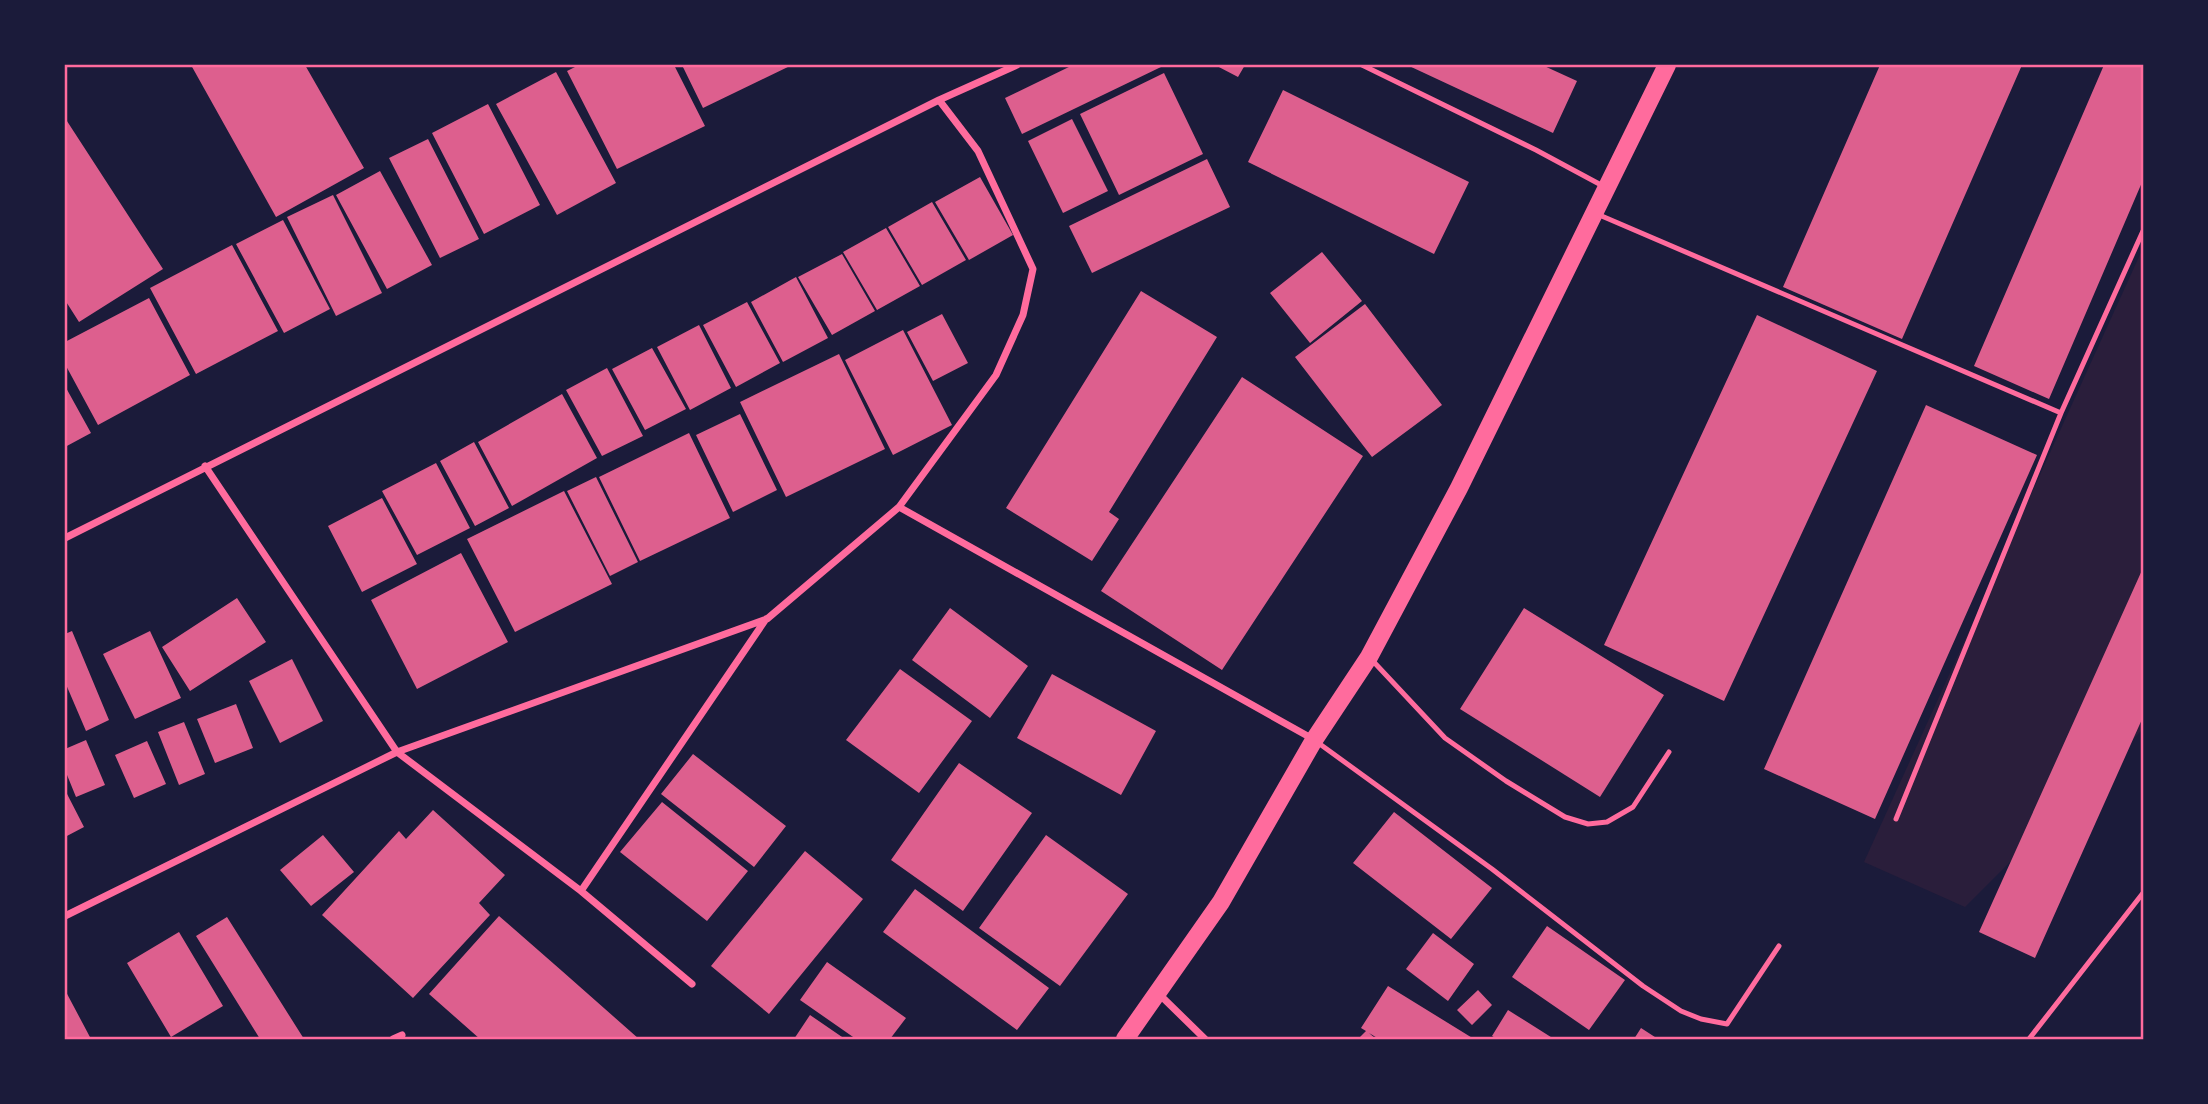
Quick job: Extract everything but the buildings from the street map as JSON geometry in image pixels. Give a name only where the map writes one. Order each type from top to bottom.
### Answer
[{"type":"main road","points":[[1125,1039],[1221,902],[1314,740],[1369,657],[1459,488],[1667,65]]},
{"type":"street","points":[[65,538],[939,100],[1017,65]]},
{"type":"street","points":[[581,891],[767,619],[899,507],[996,375],[1023,315],[1033,269],[978,151],[939,100]]},
{"type":"street","points":[[205,466],[397,752],[581,891],[692,984]]},
{"type":"street","points":[[899,507],[1314,740]]},
{"type":"street","points":[[65,916],[397,752],[767,619]]},
{"type":"street","points":[[1159,994],[1205,1039]]},
{"type":"street","points":[[394,1039],[402,1035]]},
{"type":"lane","points":[[1362,65],[1606,187]]},
{"type":"lane","points":[[1594,212],[2061,413]]},
{"type":"lane","points":[[1896,819],[2061,413],[2143,232]]},
{"type":"lane","points":[[1369,657],[1446,738],[1506,781],[1565,817],[1588,824],[1607,822],[1633,807],[1669,752]]},
{"type":"lane","points":[[1314,740],[1492,869],[1643,986],[1681,1011],[1701,1019],[1727,1024],[1779,946]]},
{"type":"lane","points":[[2029,1039],[2143,892]]},
{"type":"shaded area","points":[[2143,248],[2143,729],[1965,907],[1864,862]]}]
